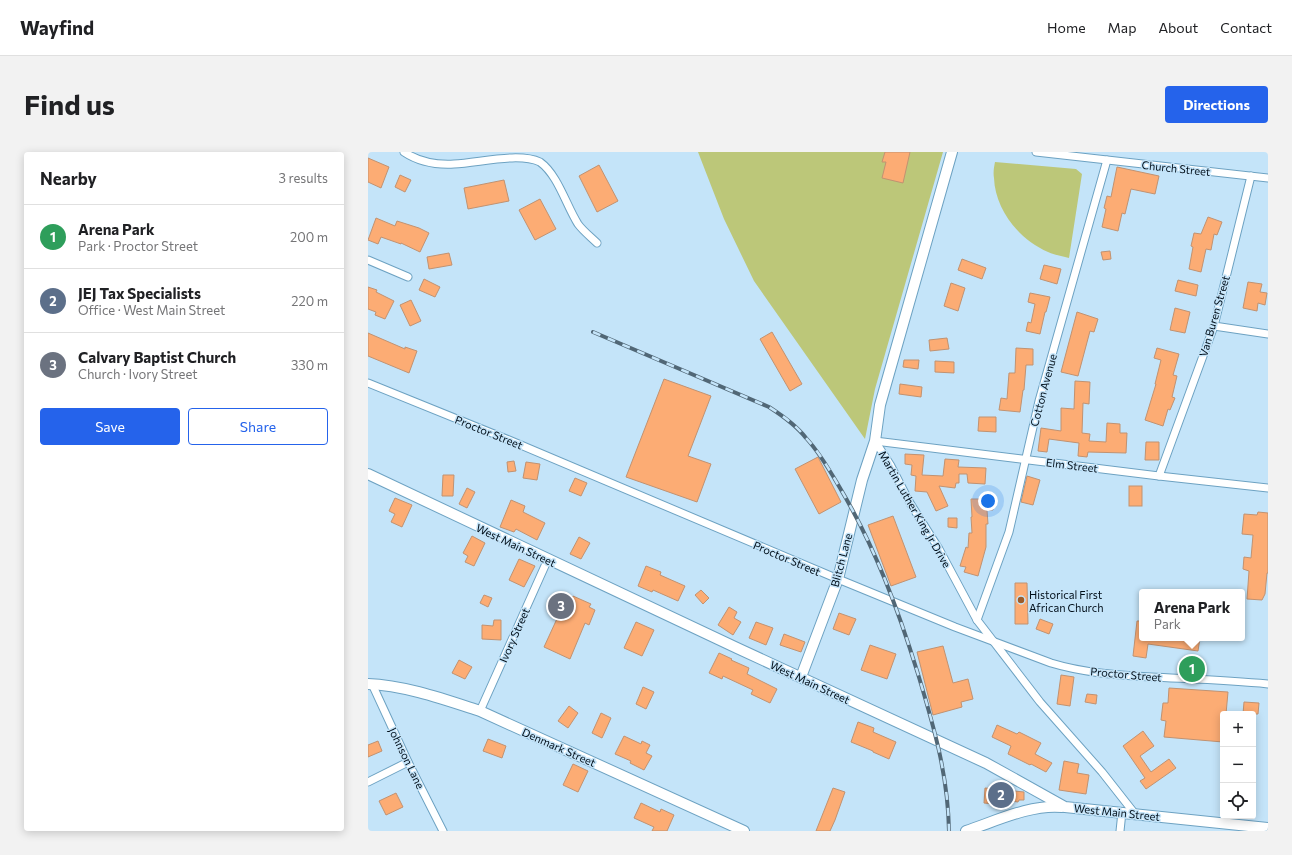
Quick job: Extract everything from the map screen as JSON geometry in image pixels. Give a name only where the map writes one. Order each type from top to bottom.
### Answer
[{"type":"street","points":[[404,152],[410,156],[432,164],[454,164],[505,155],[525,155],[539,161],[550,170],[579,225],[597,243]]},
{"type":"street","name":"Martin Luther King Jr Drive","points":[[952,152],[880,405],[875,441],[891,466],[910,503],[939,549],[977,620],[1040,702],[1102,772],[1135,814]]},
{"type":"street","name":"Church Street","points":[[1036,152],[1268,178]]},
{"type":"street","name":"Cotton Avenue","points":[[977,620],[1009,532],[1039,401],[1107,160]]},
{"type":"street","name":"Van Buren Street","points":[[1159,476],[1214,326],[1251,176]]},
{"type":"street","points":[[368,260],[408,277]]},
{"type":"street","points":[[1214,326],[1268,334]]},
{"type":"street","name":"Proctor Street","points":[[368,383],[509,440],[838,579],[993,642],[1065,667],[1102,674],[1268,684]]},
{"type":"street","name":"Elm Street","points":[[875,441],[1268,488]]},
{"type":"street","name":"Blitch Lane","points":[[801,677],[838,579],[862,480],[875,441]]},
{"type":"street","name":"West Main Street","points":[[368,474],[986,764],[1065,807],[1268,828]]},
{"type":"street","name":"Ivory Street","points":[[480,711],[548,559]]},
{"type":"street","name":"Denmark Street","points":[[370,684],[439,698],[480,711],[744,831]]},
{"type":"street","name":"Johnson Lane","points":[[370,684],[443,831]]},
{"type":"street","points":[[368,782],[408,762]]},
{"type":"street","points":[[966,831],[1030,810],[1052,806],[1065,807]]},
{"type":"street","points":[[1120,831],[1122,812]]},
{"type":"green space","points":[[698,152],[943,152],[875,389],[865,439],[754,281],[724,219]]},
{"type":"green space","points":[[995,162],[1076,169],[1082,174],[1069,258],[1050,253],[1037,247],[1027,240],[1010,222],[995,190]]},
{"type":"building","points":[[885,152],[910,152],[903,183],[882,178],[886,162],[882,162]]},
{"type":"building","points":[[368,158],[389,167],[381,188],[368,182]]},
{"type":"building","points":[[599,165],[618,201],[597,212],[579,176]]},
{"type":"building","points":[[1117,167],[1159,176],[1155,194],[1131,189],[1125,214],[1122,213],[1118,231],[1102,227],[1107,196],[1111,197]]},
{"type":"building","points":[[400,175],[411,180],[405,192],[395,187]]},
{"type":"building","points":[[504,180],[509,201],[468,209],[464,188]]},
{"type":"building","points":[[540,199],[556,229],[535,240],[519,210]]},
{"type":"building","points":[[1208,217],[1222,222],[1217,235],[1214,234],[1211,250],[1206,249],[1201,272],[1189,269],[1193,247],[1191,246],[1194,233],[1201,234]]},
{"type":"building","points":[[376,218],[395,226],[397,221],[429,233],[420,252],[401,243],[381,237],[378,244],[368,240]]},
{"type":"building","points":[[1110,251],[1111,259],[1103,260],[1101,252]]},
{"type":"building","points":[[449,253],[452,265],[429,269],[427,257]]},
{"type":"building","points":[[962,259],[986,268],[982,279],[958,270]]},
{"type":"building","points":[[1044,265],[1061,269],[1057,284],[1040,279]]},
{"type":"building","points":[[424,279],[440,287],[435,297],[419,290]]},
{"type":"building","points":[[1178,280],[1198,285],[1196,296],[1175,291]]},
{"type":"building","points":[[1248,282],[1262,284],[1260,292],[1267,293],[1265,305],[1258,303],[1257,311],[1243,308]]},
{"type":"building","points":[[951,283],[965,288],[958,311],[944,306]]},
{"type":"building","points":[[368,287],[377,290],[376,292],[394,301],[385,319],[375,315],[376,312],[368,309]]},
{"type":"building","points":[[1030,293],[1050,297],[1040,334],[1026,331],[1028,322],[1031,323],[1035,304],[1028,302]]},
{"type":"building","points":[[411,300],[421,321],[410,326],[400,305]]},
{"type":"building","points":[[1175,308],[1190,312],[1185,333],[1170,330]]},
{"type":"building","points":[[1077,312],[1098,319],[1094,332],[1090,331],[1078,376],[1061,372]]},
{"type":"building","points":[[772,332],[802,384],[790,391],[760,339]]},
{"type":"building","points":[[368,333],[405,349],[405,347],[417,351],[409,373],[368,356]]},
{"type":"building","points":[[947,338],[949,349],[930,351],[929,340]]},
{"type":"building","points":[[1016,348],[1033,349],[1033,365],[1026,365],[1020,412],[999,410],[1001,398],[1007,399],[1009,373],[1015,373]]},
{"type":"building","points":[[1157,348],[1179,354],[1173,375],[1177,376],[1172,397],[1175,398],[1170,410],[1168,409],[1163,426],[1145,420],[1156,384],[1161,360],[1154,358]]},
{"type":"building","points":[[904,360],[919,360],[918,369],[903,367]]},
{"type":"building","points":[[935,361],[954,362],[954,373],[935,372]]},
{"type":"building","points":[[664,379],[711,396],[688,456],[711,464],[697,502],[626,477]]},
{"type":"building","points":[[1075,381],[1090,382],[1089,404],[1083,403],[1082,433],[1090,434],[1089,441],[1106,442],[1107,423],[1120,424],[1120,433],[1127,433],[1126,453],[1088,452],[1087,457],[1078,456],[1079,443],[1049,439],[1047,452],[1038,451],[1041,428],[1061,431],[1061,408],[1074,409]]},
{"type":"building","points":[[900,384],[922,387],[921,397],[899,394]]},
{"type":"building","points":[[979,417],[996,417],[996,432],[978,431]]},
{"type":"building","points":[[1146,442],[1159,442],[1159,460],[1145,460]]},
{"type":"building","points":[[905,454],[924,455],[922,475],[943,476],[945,459],[959,460],[958,467],[986,468],[985,484],[968,483],[967,474],[959,474],[959,483],[956,483],[955,488],[939,486],[948,506],[936,511],[927,492],[915,491],[916,476],[911,475],[912,465],[905,464]]},
{"type":"building","points":[[818,457],[841,502],[819,514],[795,469]]},
{"type":"building","points":[[514,461],[516,471],[508,472],[507,462]]},
{"type":"building","points":[[526,462],[540,464],[537,480],[523,478]]},
{"type":"building","points":[[443,475],[454,475],[453,496],[442,496]]},
{"type":"building","points":[[1027,476],[1040,480],[1033,505],[1021,502]]},
{"type":"building","points":[[575,478],[587,483],[581,496],[569,491]]},
{"type":"building","points":[[1129,486],[1142,486],[1142,506],[1129,506]]},
{"type":"building","points":[[467,488],[475,492],[467,508],[459,504]]},
{"type":"building","points":[[395,498],[412,505],[402,527],[391,522],[395,514],[389,511]]},
{"type":"building","points":[[971,499],[993,499],[993,510],[987,510],[988,524],[986,524],[986,547],[978,576],[964,572],[966,567],[960,566],[966,547],[968,548],[969,533],[972,533]]},
{"type":"building","points":[[511,500],[525,506],[523,512],[545,523],[537,540],[516,529],[514,532],[500,527]]},
{"type":"building","points":[[1258,512],[1268,513],[1268,573],[1265,594],[1262,600],[1247,599],[1249,571],[1243,569],[1244,557],[1251,558],[1253,535],[1242,534],[1244,514],[1257,515]]},
{"type":"building","points":[[893,516],[916,577],[891,586],[868,525]]},
{"type":"building","points":[[948,518],[957,518],[957,528],[948,527]]},
{"type":"building","points":[[472,536],[485,543],[474,566],[465,562],[468,556],[463,553]]},
{"type":"building","points":[[579,537],[590,543],[581,559],[570,554]]},
{"type":"building","points":[[519,559],[535,566],[524,587],[509,580]]},
{"type":"building","points":[[646,566],[661,572],[660,575],[685,586],[678,601],[653,590],[652,592],[638,586]]},
{"type":"building","points":[[1015,583],[1027,583],[1028,624],[1015,624]]},
{"type":"building","points":[[701,590],[709,598],[703,604],[695,595]]},
{"type":"building","points":[[484,595],[492,598],[488,607],[480,603]]},
{"type":"building","points":[[573,596],[591,604],[589,607],[595,610],[589,625],[585,623],[570,659],[544,647],[561,610],[566,613]]},
{"type":"building","points":[[729,607],[737,612],[734,618],[741,622],[733,635],[718,625]]},
{"type":"building","points":[[839,613],[856,619],[849,635],[833,629]]},
{"type":"building","points":[[1040,619],[1053,624],[1049,634],[1036,629]]},
{"type":"building","points":[[494,620],[501,620],[501,640],[482,639],[482,625],[493,626]]},
{"type":"building","points":[[1137,621],[1139,621],[1139,641],[1200,641],[1198,651],[1148,644],[1146,658],[1133,656]]},
{"type":"building","points":[[636,622],[654,630],[642,656],[624,648]]},
{"type":"building","points":[[756,622],[773,628],[766,645],[749,638]]},
{"type":"building","points":[[784,634],[805,642],[801,652],[780,645]]},
{"type":"building","points":[[870,645],[896,654],[887,679],[861,670]]},
{"type":"building","points":[[943,646],[953,683],[968,679],[973,699],[961,702],[962,707],[933,715],[917,652]]},
{"type":"building","points":[[719,653],[749,668],[747,674],[777,689],[770,703],[751,694],[753,690],[723,676],[722,679],[709,673]]},
{"type":"building","points":[[459,660],[472,667],[465,679],[452,673]]},
{"type":"building","points":[[1061,675],[1074,677],[1070,706],[1057,704]]},
{"type":"building","points":[[643,687],[654,692],[646,709],[636,704]]},
{"type":"building","points":[[1169,688],[1228,692],[1226,711],[1220,711],[1220,742],[1164,737],[1166,721],[1161,720],[1163,703],[1168,703]]},
{"type":"building","points":[[1087,694],[1097,695],[1096,704],[1085,702]]},
{"type":"building","points":[[1244,702],[1259,703],[1258,714],[1256,714],[1256,711],[1243,711]]},
{"type":"building","points":[[569,706],[578,713],[568,728],[558,721]]},
{"type":"building","points":[[601,713],[611,718],[602,738],[592,733]]},
{"type":"building","points":[[858,722],[874,728],[873,732],[896,742],[889,759],[851,742]]},
{"type":"building","points":[[997,725],[1017,734],[1019,732],[1041,743],[1035,754],[1052,763],[1046,772],[1008,754],[1011,746],[992,737]]},
{"type":"building","points":[[1143,731],[1154,746],[1140,756],[1151,772],[1169,759],[1176,768],[1146,789],[1140,781],[1145,778],[1123,746]]},
{"type":"building","points":[[624,736],[641,744],[642,741],[650,745],[646,753],[652,756],[644,770],[630,763],[631,761],[615,754]]},
{"type":"building","points":[[488,739],[506,746],[502,758],[483,751]]},
{"type":"building","points":[[378,741],[382,751],[368,757],[368,745]]},
{"type":"building","points":[[1064,761],[1079,764],[1077,773],[1089,775],[1086,794],[1059,790]]},
{"type":"building","points":[[573,764],[588,771],[578,792],[563,785]]},
{"type":"building","points":[[833,788],[845,792],[835,820],[830,831],[816,831]]},
{"type":"building","points":[[985,788],[1024,792],[1024,800],[1019,800],[1018,802],[1004,800],[1004,805],[984,803]]},
{"type":"building","points":[[396,793],[403,807],[386,815],[379,801]]},
{"type":"building","points":[[641,803],[660,812],[661,809],[674,815],[667,831],[652,831],[654,827],[634,818]]},
{"type":"railway","points":[[593,332],[769,407],[798,429],[820,456],[853,510],[875,556],[894,602],[935,732],[946,790],[949,831]]},
{"type":"place","name":"Historical First African Church","points":[[1021,600]]},
{"type":"place","name":"Calvary Baptist Church","points":[[561,606]]},
{"type":"place","name":"Arena Park","points":[[1192,669]]},
{"type":"place","name":"JEJ Tax Specialists","points":[[1001,795]]}]
